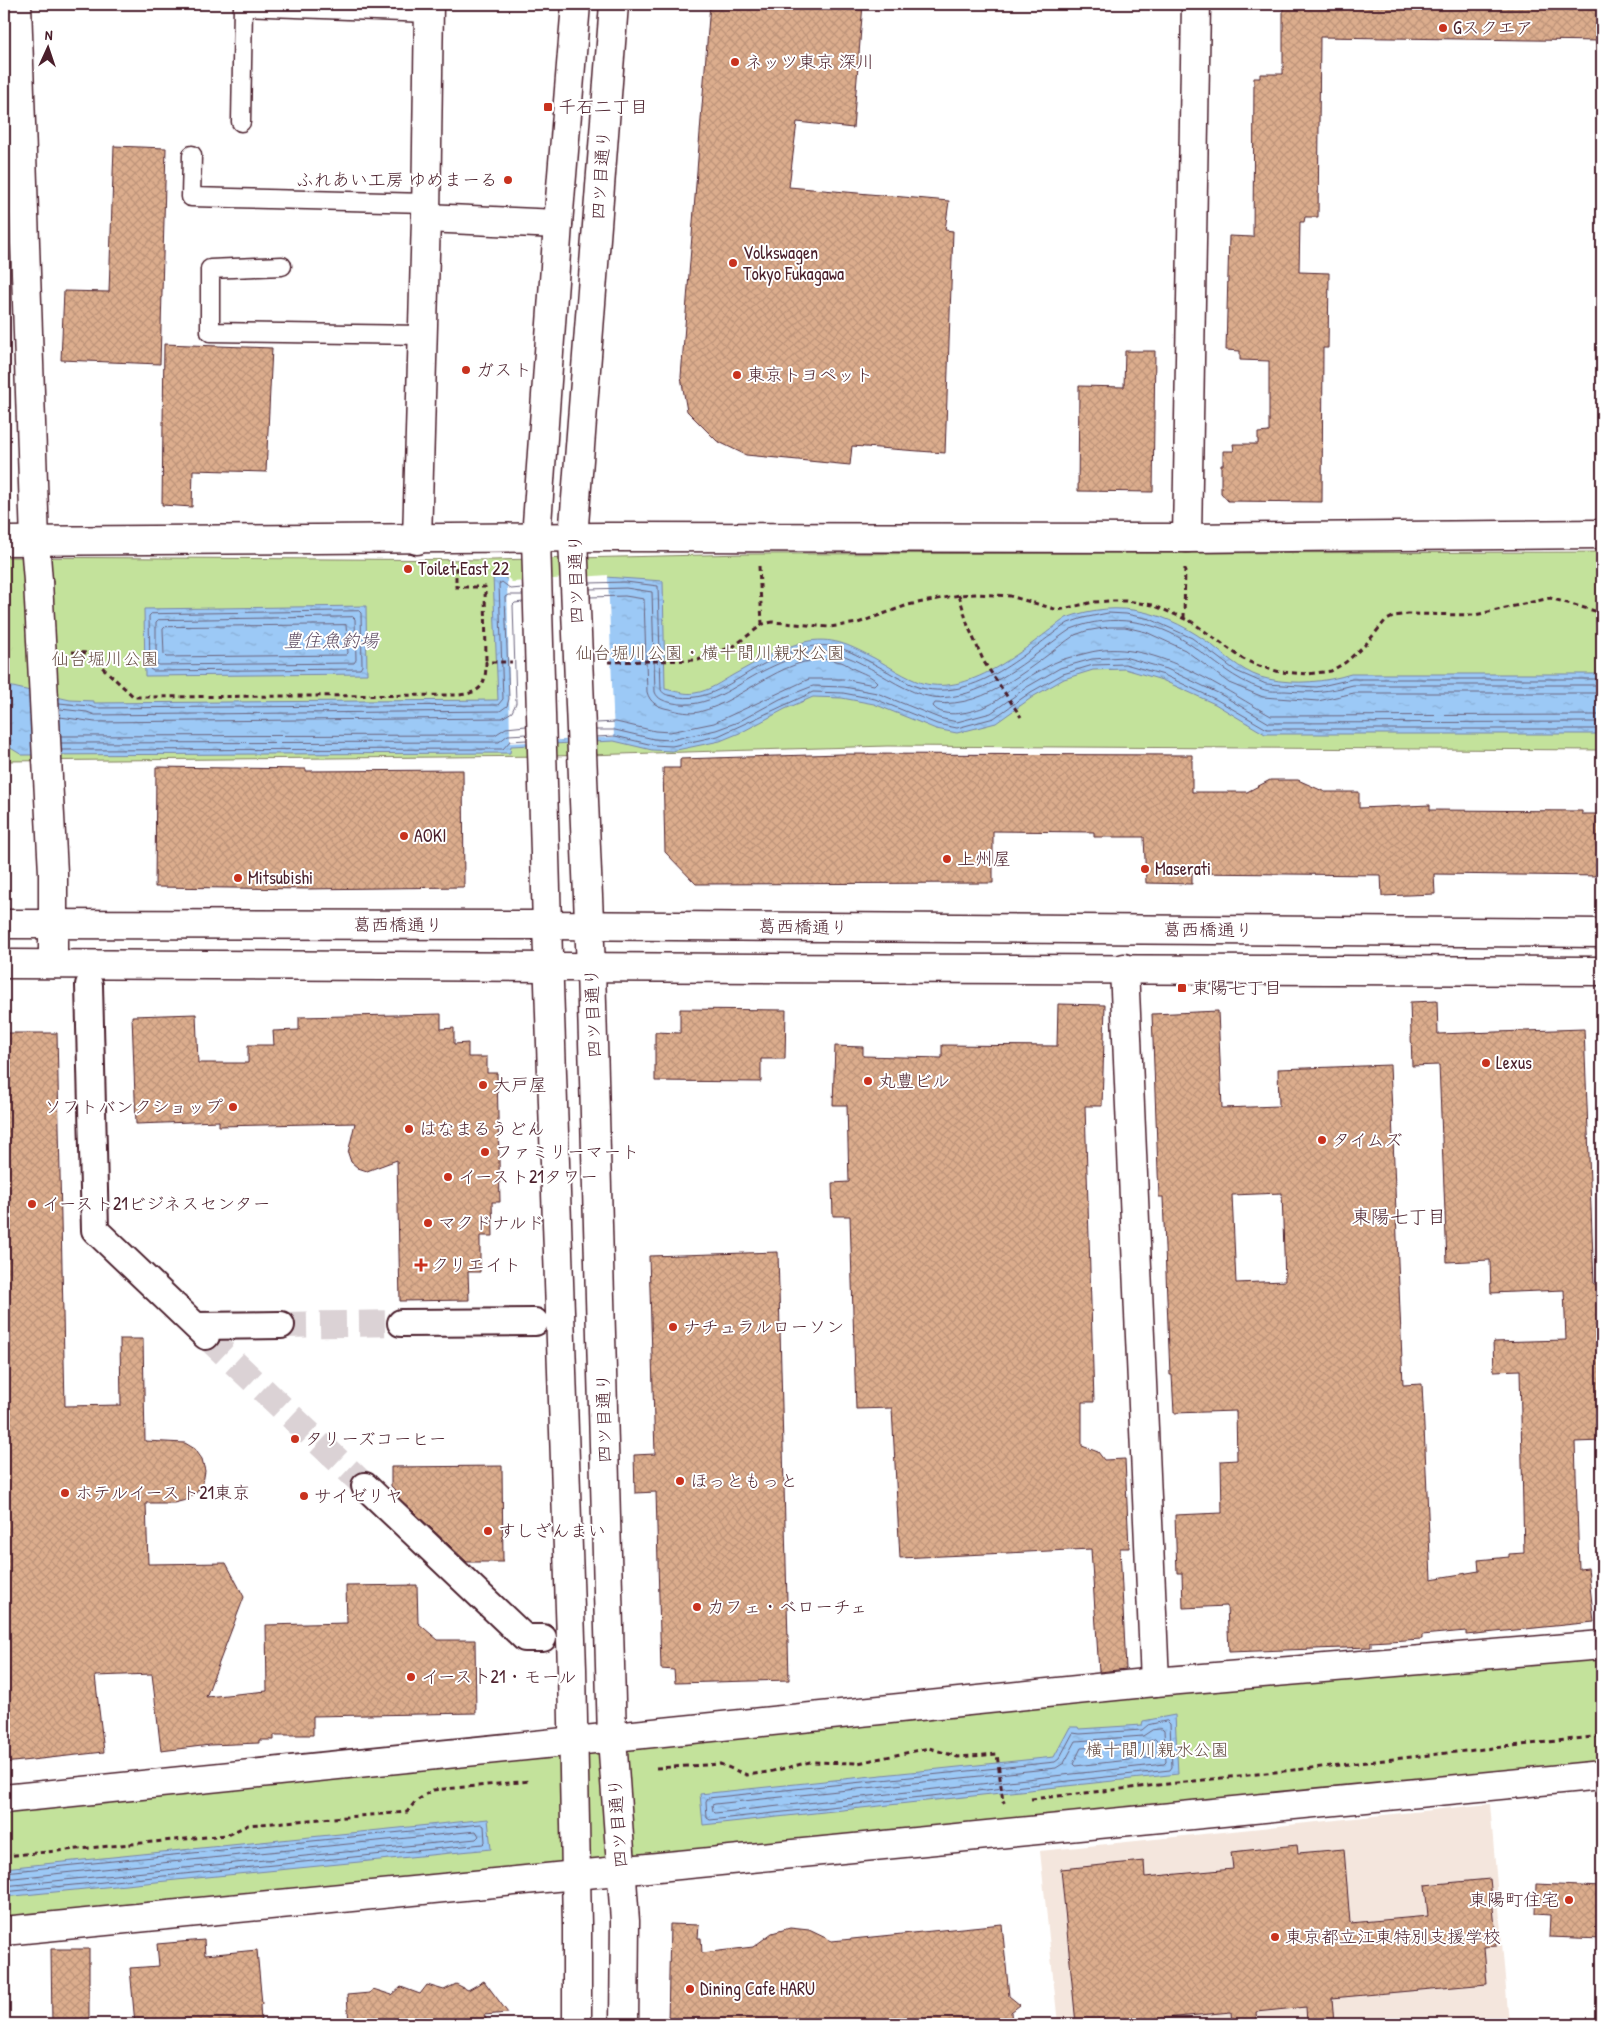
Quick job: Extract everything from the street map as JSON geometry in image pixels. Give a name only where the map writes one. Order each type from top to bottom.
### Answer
[{"type":"street","points":[[17,4],[13,163],[53,874],[52,964]]},
{"type":"street","points":[[576,4],[558,224],[536,550],[573,1749],[577,2024]]},
{"type":"street","name":"四ツ目通り","points":[[614,4],[574,550],[592,968],[612,1745],[625,1921],[624,2024]]},
{"type":"street","points":[[1190,551],[1196,4]]},
{"type":"street","points":[[417,540],[426,210],[429,8]]},
{"type":"street","points":[[426,210],[558,224]]},
{"type":"street","points":[[4,541],[456,540],[536,550],[574,550],[758,538],[1190,551],[1602,534]]},
{"type":"street","name":"葛西橋通り","points":[[4,924],[590,925],[1602,932]]},
{"type":"street","points":[[4,964],[548,968],[1124,968],[1602,971]]},
{"type":"street","points":[[1124,968],[1154,1682]]},
{"type":"street","points":[[89,984],[95,1230],[201,1331],[281,1325]]},
{"type":"street","points":[[401,1323],[535,1322]]},
{"type":"street","points":[[365,1486],[525,1638],[543,1638]]},
{"type":"street","points":[[4,1799],[573,1749],[1154,1682],[1602,1645]]},
{"type":"street","points":[[4,1931],[576,1868],[1602,1775]]},
{"type":"lane","points":[[240,122],[242,6],[429,8]]},
{"type":"lane","points":[[192,155],[191,197],[426,210]]},
{"type":"lane","points":[[282,266],[210,268],[210,332],[423,335]]},
{"type":"path","points":[[758,538],[762,625]]},
{"type":"path","points":[[68,652],[87,652],[134,697],[472,694],[483,686],[486,675],[485,586],[456,586],[456,540]]},
{"type":"path","points":[[1184,618],[1185,564],[1190,551]]},
{"type":"path","points":[[667,662],[707,658],[734,646],[762,625],[773,622],[829,627],[858,623],[908,605],[959,595],[996,594],[1016,597],[1058,610],[1067,610],[1094,602],[1140,602],[1153,605],[1205,629],[1243,659],[1259,666],[1280,672],[1308,674],[1331,671],[1346,662],[1366,644],[1385,621],[1396,616],[1408,614],[1475,615],[1550,598],[1602,613]]},
{"type":"path","points":[[959,595],[968,626],[984,662],[1020,717]]},
{"type":"path","points":[[4,647],[22,649]]},
{"type":"path","points":[[486,662],[495,662]]},
{"type":"path","points":[[1022,1800],[1602,1736]]},
{"type":"path","points":[[656,1768],[720,1764],[747,1775],[769,1772],[810,1762],[858,1763],[929,1748],[958,1757],[998,1754],[1003,1802],[1013,1801]]},
{"type":"path","points":[[4,1856],[227,1835],[248,1825],[408,1812],[416,1802],[433,1790],[531,1781]]},
{"type":"shaded area","name":"東京都立江東特別支援学校","points":[[1490,1804],[1509,2024],[1058,2024],[1040,1851]]},
{"type":"green space","name":"仙台堀川公園・横十間川親水公園","points":[[1602,552],[1602,750],[887,746],[554,756],[4,761],[4,557],[493,560],[746,554]]},
{"type":"green space","name":"横十間川親水公園","points":[[1602,1655],[1602,1763],[4,1919],[4,1811],[1156,1694]]},
{"type":"water","points":[[502,575],[512,584],[605,577],[663,581],[665,689],[684,693],[700,692],[715,686],[779,651],[799,643],[819,640],[827,640],[851,647],[922,683],[941,685],[961,683],[980,676],[1017,655],[1066,618],[1105,609],[1124,609],[1143,612],[1179,624],[1253,674],[1279,681],[1310,682],[1351,674],[1602,674],[1602,734],[1265,734],[1215,704],[1162,680],[1125,669],[1093,670],[1064,679],[1034,696],[996,723],[957,733],[936,729],[874,704],[842,698],[813,697],[720,741],[672,751],[652,750],[614,741],[511,746],[510,753],[22,755],[4,744],[4,685],[70,700],[94,701],[94,703],[498,700],[493,576]]},
{"type":"water","name":"豊住魚釣場","points":[[366,606],[367,674],[145,676],[144,609]]},
{"type":"water","points":[[1175,1715],[1178,1774],[703,1825],[700,1794],[1054,1757],[1070,1727],[1078,1727],[1079,1729],[1142,1725],[1143,1721]]},
{"type":"water","points":[[488,1819],[491,1849],[4,1897],[4,1868]]},
{"type":"pier","points":[[608,575],[614,737],[510,743],[507,577],[512,582]]},
{"type":"building","points":[[710,4],[863,4],[853,128],[797,122],[789,187],[949,201],[945,230],[953,231],[945,453],[852,446],[850,465],[746,455],[717,441],[687,411],[681,377]]},
{"type":"building","points":[[1283,4],[1602,4],[1602,41],[1320,37],[1318,217],[1305,217],[1304,222],[1300,222],[1299,272],[1329,273],[1328,348],[1323,348],[1322,502],[1228,501],[1221,493],[1223,451],[1234,451],[1233,444],[1258,444],[1258,433],[1269,432],[1269,361],[1240,360],[1240,351],[1226,350],[1229,236],[1253,237],[1254,78],[1260,78],[1260,74],[1283,74]]},
{"type":"building","points":[[114,146],[166,148],[160,364],[61,360],[64,291],[109,292]]},
{"type":"building","points":[[164,344],[272,348],[266,472],[193,470],[192,507],[162,505]]},
{"type":"building","points":[[1125,351],[1155,351],[1153,492],[1078,491],[1079,386],[1124,387]]},
{"type":"building","points":[[841,754],[1192,755],[1192,792],[1247,792],[1270,780],[1298,780],[1325,792],[1359,792],[1359,808],[1430,805],[1430,810],[1582,811],[1582,814],[1602,814],[1602,876],[1434,874],[1435,894],[1382,896],[1381,875],[1192,873],[1192,884],[1146,883],[1144,837],[1094,837],[1094,832],[993,831],[993,883],[696,884],[665,852],[663,768],[680,768],[680,759]]},
{"type":"building","points":[[156,767],[306,769],[306,771],[463,770],[464,887],[305,889],[155,887]]},
{"type":"building","points":[[1437,1001],[1438,1034],[1584,1029],[1594,1284],[1602,1283],[1602,1441],[1575,1442],[1579,1569],[1588,1568],[1594,1622],[1466,1635],[1466,1631],[1422,1635],[1422,1639],[1371,1642],[1371,1647],[1229,1652],[1227,1606],[1183,1608],[1182,1573],[1177,1573],[1175,1515],[1222,1513],[1221,1461],[1237,1460],[1236,1411],[1174,1413],[1172,1375],[1170,1375],[1163,1197],[1159,1197],[1152,1014],[1218,1011],[1222,1108],[1279,1106],[1278,1069],[1390,1065],[1403,1385],[1422,1384],[1431,1579],[1479,1571],[1478,1560],[1509,1557],[1509,1554],[1524,1553],[1520,1370],[1494,1371],[1493,1342],[1566,1340],[1564,1290],[1491,1293],[1490,1260],[1447,1262],[1439,1065],[1412,1066],[1410,1002]],"holes":[[[1282,1193],[1285,1281],[1236,1283],[1232,1195]]]},
{"type":"building","points":[[1058,1004],[1105,1005],[1102,1106],[1085,1106],[1094,1402],[1082,1402],[1082,1446],[1098,1452],[1104,1460],[1125,1459],[1129,1548],[1120,1548],[1126,1669],[1099,1672],[1091,1549],[900,1558],[892,1408],[856,1409],[850,1216],[833,1216],[832,1183],[849,1182],[847,1105],[833,1105],[835,1046],[863,1047],[863,1056],[942,1058],[942,1045],[1057,1046]]},
{"type":"building","points":[[680,1009],[786,1010],[785,1059],[761,1059],[761,1082],[655,1081],[655,1032],[680,1033]]},
{"type":"building","name":"イースト21タワー","points":[[196,1014],[198,1063],[248,1063],[248,1045],[274,1045],[273,1031],[299,1030],[299,1017],[441,1014],[441,1029],[454,1028],[454,1044],[468,1043],[468,1057],[487,1057],[487,1073],[497,1073],[500,1202],[492,1202],[493,1236],[480,1236],[480,1272],[468,1272],[469,1300],[400,1301],[397,1160],[367,1171],[358,1168],[351,1162],[348,1153],[355,1123],[219,1126],[219,1121],[136,1124],[132,1016]]},
{"type":"building","points":[[4,1033],[57,1033],[65,1406],[121,1405],[120,1339],[143,1339],[145,1441],[185,1443],[195,1449],[202,1459],[205,1471],[203,1483],[196,1493],[186,1500],[174,1503],[146,1503],[148,1564],[226,1563],[244,1597],[206,1697],[267,1691],[266,1625],[347,1623],[346,1586],[417,1585],[418,1623],[438,1640],[475,1640],[476,1713],[313,1716],[313,1735],[274,1735],[274,1740],[259,1740],[259,1743],[210,1745],[161,1751],[152,1674],[95,1676],[104,1752],[4,1763]]},
{"type":"building","points":[[778,1252],[789,1680],[675,1683],[674,1670],[661,1669],[656,1492],[635,1493],[634,1455],[655,1454],[649,1256]]},
{"type":"building","points":[[502,1466],[503,1562],[467,1562],[399,1498],[399,1494],[391,1486],[391,1467]]},
{"type":"building","name":"東京都立江東特別支援学校","points":[[1297,1845],[1298,1853],[1344,1849],[1350,1923],[1428,1916],[1425,1885],[1490,1879],[1497,1946],[1484,1947],[1487,1984],[1332,1998],[1334,2024],[1307,2024],[1306,2007],[1256,2012],[1257,2024],[1232,2024],[1231,2012],[1102,2024],[1076,2024],[1061,1869],[1144,1861],[1145,1877],[1233,1869],[1231,1852]]},
{"type":"building","name":"東陽町住宅","points":[[1536,1884],[1602,1887],[1602,1939],[1549,1937],[1550,1915],[1535,1914]]},
{"type":"building","points":[[670,1924],[699,1925],[698,1938],[701,1938],[702,1953],[753,1947],[772,1933],[790,1928],[809,1930],[832,1941],[1002,1924],[1009,1996],[1020,2005],[1011,2012],[1012,2024],[668,2024]]},
{"type":"building","points":[[204,1940],[205,1955],[257,1950],[262,2004],[260,2005],[261,2023],[135,2024],[130,1968],[159,1966],[157,1944]]},
{"type":"building","points":[[51,1949],[89,1949],[89,2024],[52,2024]]},
{"type":"building","points":[[484,1981],[508,2013],[484,2015],[489,2024],[349,2024],[347,1995],[370,1993],[373,1989],[392,1995],[401,1987],[420,1994],[427,1985],[444,1990],[456,1984],[468,1990]]},
{"type":"tunnel","points":[[281,1325],[401,1323]]},
{"type":"tunnel","points":[[206,1336],[365,1486]]},
{"type":"place","name":"Gスクエア","points":[[1443,28]]},
{"type":"place","name":"ネッツ東京 深川","points":[[735,62]]},
{"type":"place","name":"千石二丁目","points":[[548,107]]},
{"type":"place","name":"ふれあい工房 ゆめまーる","points":[[508,180]]},
{"type":"place","name":"Volkswagen Tokyo Fukagawa","points":[[733,263]]},
{"type":"place","name":"ガスト","points":[[466,370]]},
{"type":"place","name":"東京トヨペット","points":[[737,375]]},
{"type":"place","name":"Toilet East 22","points":[[408,569]]},
{"type":"place","name":"AOKI","points":[[404,836]]},
{"type":"place","name":"上州屋","points":[[947,859]]},
{"type":"place","name":"Maserati","points":[[1145,869]]},
{"type":"place","name":"Mitsubishi","points":[[238,878]]},
{"type":"place","name":"東陽七丁目","points":[[1182,988]]},
{"type":"place","name":"Lexus","points":[[1486,1063]]},
{"type":"place","name":"丸豊ビル","points":[[868,1081]]},
{"type":"place","name":"大戸屋","points":[[483,1085]]},
{"type":"place","name":"ソフトバンクショップ","points":[[233,1107]]},
{"type":"place","name":"はなまるうどん","points":[[409,1129]]},
{"type":"place","name":"タイムズ","points":[[1322,1140]]},
{"type":"place","name":"ファミリーマート","points":[[485,1152]]},
{"type":"place","name":"イースト21タワー","points":[[448,1177]]},
{"type":"place","name":"イースト21ビジネスセンター","points":[[32,1204]]},
{"type":"place","name":"マクドナルド","points":[[428,1223]]},
{"type":"place","name":"クリエイト","points":[[421,1265]]},
{"type":"place","name":"ナチュラルローソン","points":[[673,1327]]},
{"type":"place","name":"タリーズコーヒー","points":[[295,1439]]},
{"type":"place","name":"ほっともっと","points":[[680,1481]]},
{"type":"place","name":"ホテルイースト21東京","points":[[65,1493]]},
{"type":"place","name":"サイゼリヤ","points":[[304,1496]]},
{"type":"place","name":"すしざんまい","points":[[488,1531]]},
{"type":"place","name":"カフェ・ベローチェ","points":[[697,1607]]},
{"type":"place","name":"イース卜21・モール","points":[[411,1677]]},
{"type":"place","name":"東陽町住宅","points":[[1569,1900]]},
{"type":"place","name":"東京都立江東特別支援学校","points":[[1275,1937]]},
{"type":"place","name":"Dining Cafe HARU","points":[[690,1989]]},
{"type":"district","name":"東陽七丁目","points":[[1399,1216]]},
{"type":"park label","name":"仙台堀川公園","points":[[105,659]]}]
